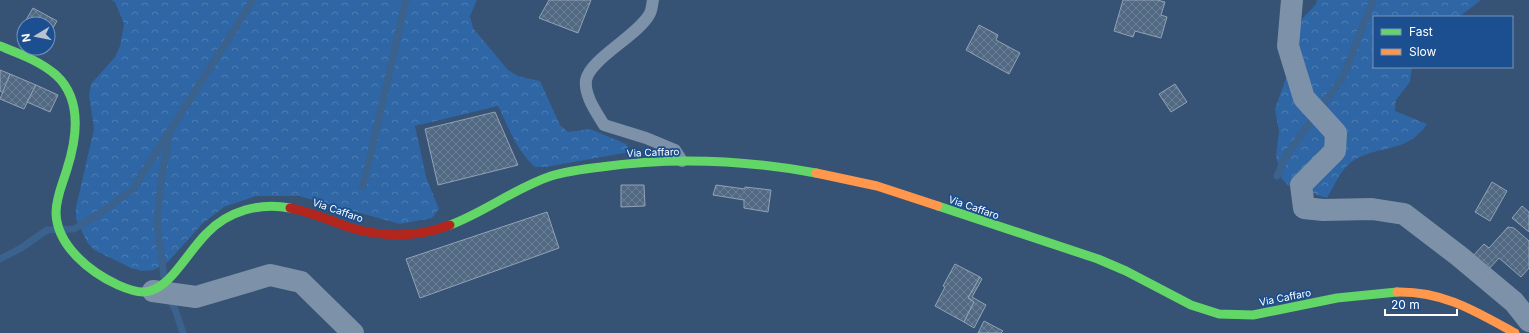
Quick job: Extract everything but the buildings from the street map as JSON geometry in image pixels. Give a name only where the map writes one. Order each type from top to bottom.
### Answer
[{"type":"street","points":[[1292,0],[1288,46],[1304,98],[1336,133],[1335,151],[1301,185],[1304,208],[1323,210],[1372,209],[1404,214],[1459,256],[1514,302],[1529,321]]},
{"type":"street","points":[[0,46],[21,53],[42,64],[62,81],[71,94],[76,115],[76,140],[58,201],[57,218],[64,242],[82,262],[114,284],[136,291],[153,291],[196,297],[270,275],[301,282],[353,333]]},
{"type":"street","name":"Via Caffaro","points":[[153,291],[169,278],[211,229],[237,213],[251,208],[268,206],[299,208],[373,234],[393,236],[416,234],[438,230],[456,224],[527,186],[553,176],[583,169],[645,161],[682,161],[751,164],[840,178],[886,189],[1116,266],[1180,300],[1221,315],[1255,314],[1314,302],[1395,292],[1430,294],[1464,305],[1515,333]]},
{"type":"lane","points":[[653,0],[650,14],[632,33],[590,70],[586,81],[590,100],[604,125],[646,138],[675,150],[682,161]]},
{"type":"green space","points":[[111,0],[477,0],[470,16],[473,28],[508,70],[518,76],[540,81],[560,125],[568,132],[590,129],[626,144],[630,152],[546,167],[535,167],[518,146],[498,106],[415,126],[426,177],[439,209],[432,218],[400,224],[299,196],[256,196],[224,207],[202,224],[168,262],[154,270],[142,271],[131,268],[94,250],[87,242],[76,219],[76,207],[94,129],[89,95],[91,84],[115,57],[120,46],[124,24],[115,2]]},
{"type":"green space","points":[[1317,0],[1481,0],[1460,16],[1373,16],[1373,68],[1412,68],[1410,82],[1396,100],[1395,111],[1427,124],[1418,134],[1398,146],[1366,154],[1356,159],[1344,169],[1327,198],[1289,186],[1281,178],[1276,155],[1279,132],[1275,109],[1286,78],[1288,34],[1316,4]]},
{"type":"waterway","points":[[0,259],[21,248],[47,230],[74,229],[102,212],[133,189],[253,0]]},
{"type":"waterway","points":[[363,187],[406,0]]},
{"type":"waterway","points":[[1277,176],[1286,156],[1343,77],[1373,0]]},
{"type":"waterway","points":[[164,277],[157,223],[162,174],[169,137]]},
{"type":"waterway","points":[[169,298],[175,309],[183,333]]},
{"type":"traffic: fast","points":[[0,46],[30,58],[50,70],[56,75],[70,95],[74,107],[75,132],[70,157],[57,201],[56,213],[58,225],[62,236],[77,256],[86,265],[107,280],[134,291],[150,291],[163,284],[177,270],[203,237],[215,225],[225,219],[256,207],[279,206],[290,208]]},
{"type":"traffic: fast","points":[[450,225],[463,220],[512,193],[538,181],[557,174],[582,169],[655,162],[708,161],[762,165],[816,173]]},
{"type":"traffic: fast","points":[[938,206],[1098,259],[1126,271],[1191,305],[1219,314],[1253,315],[1337,298],[1397,292]]},
{"type":"traffic: slow","points":[[816,173],[877,186],[938,206]]},
{"type":"traffic: slow","points":[[1397,292],[1429,295],[1444,299],[1472,310],[1515,333]]},
{"type":"traffic: jam","points":[[290,208],[361,231],[387,235],[425,232],[450,225]]}]
